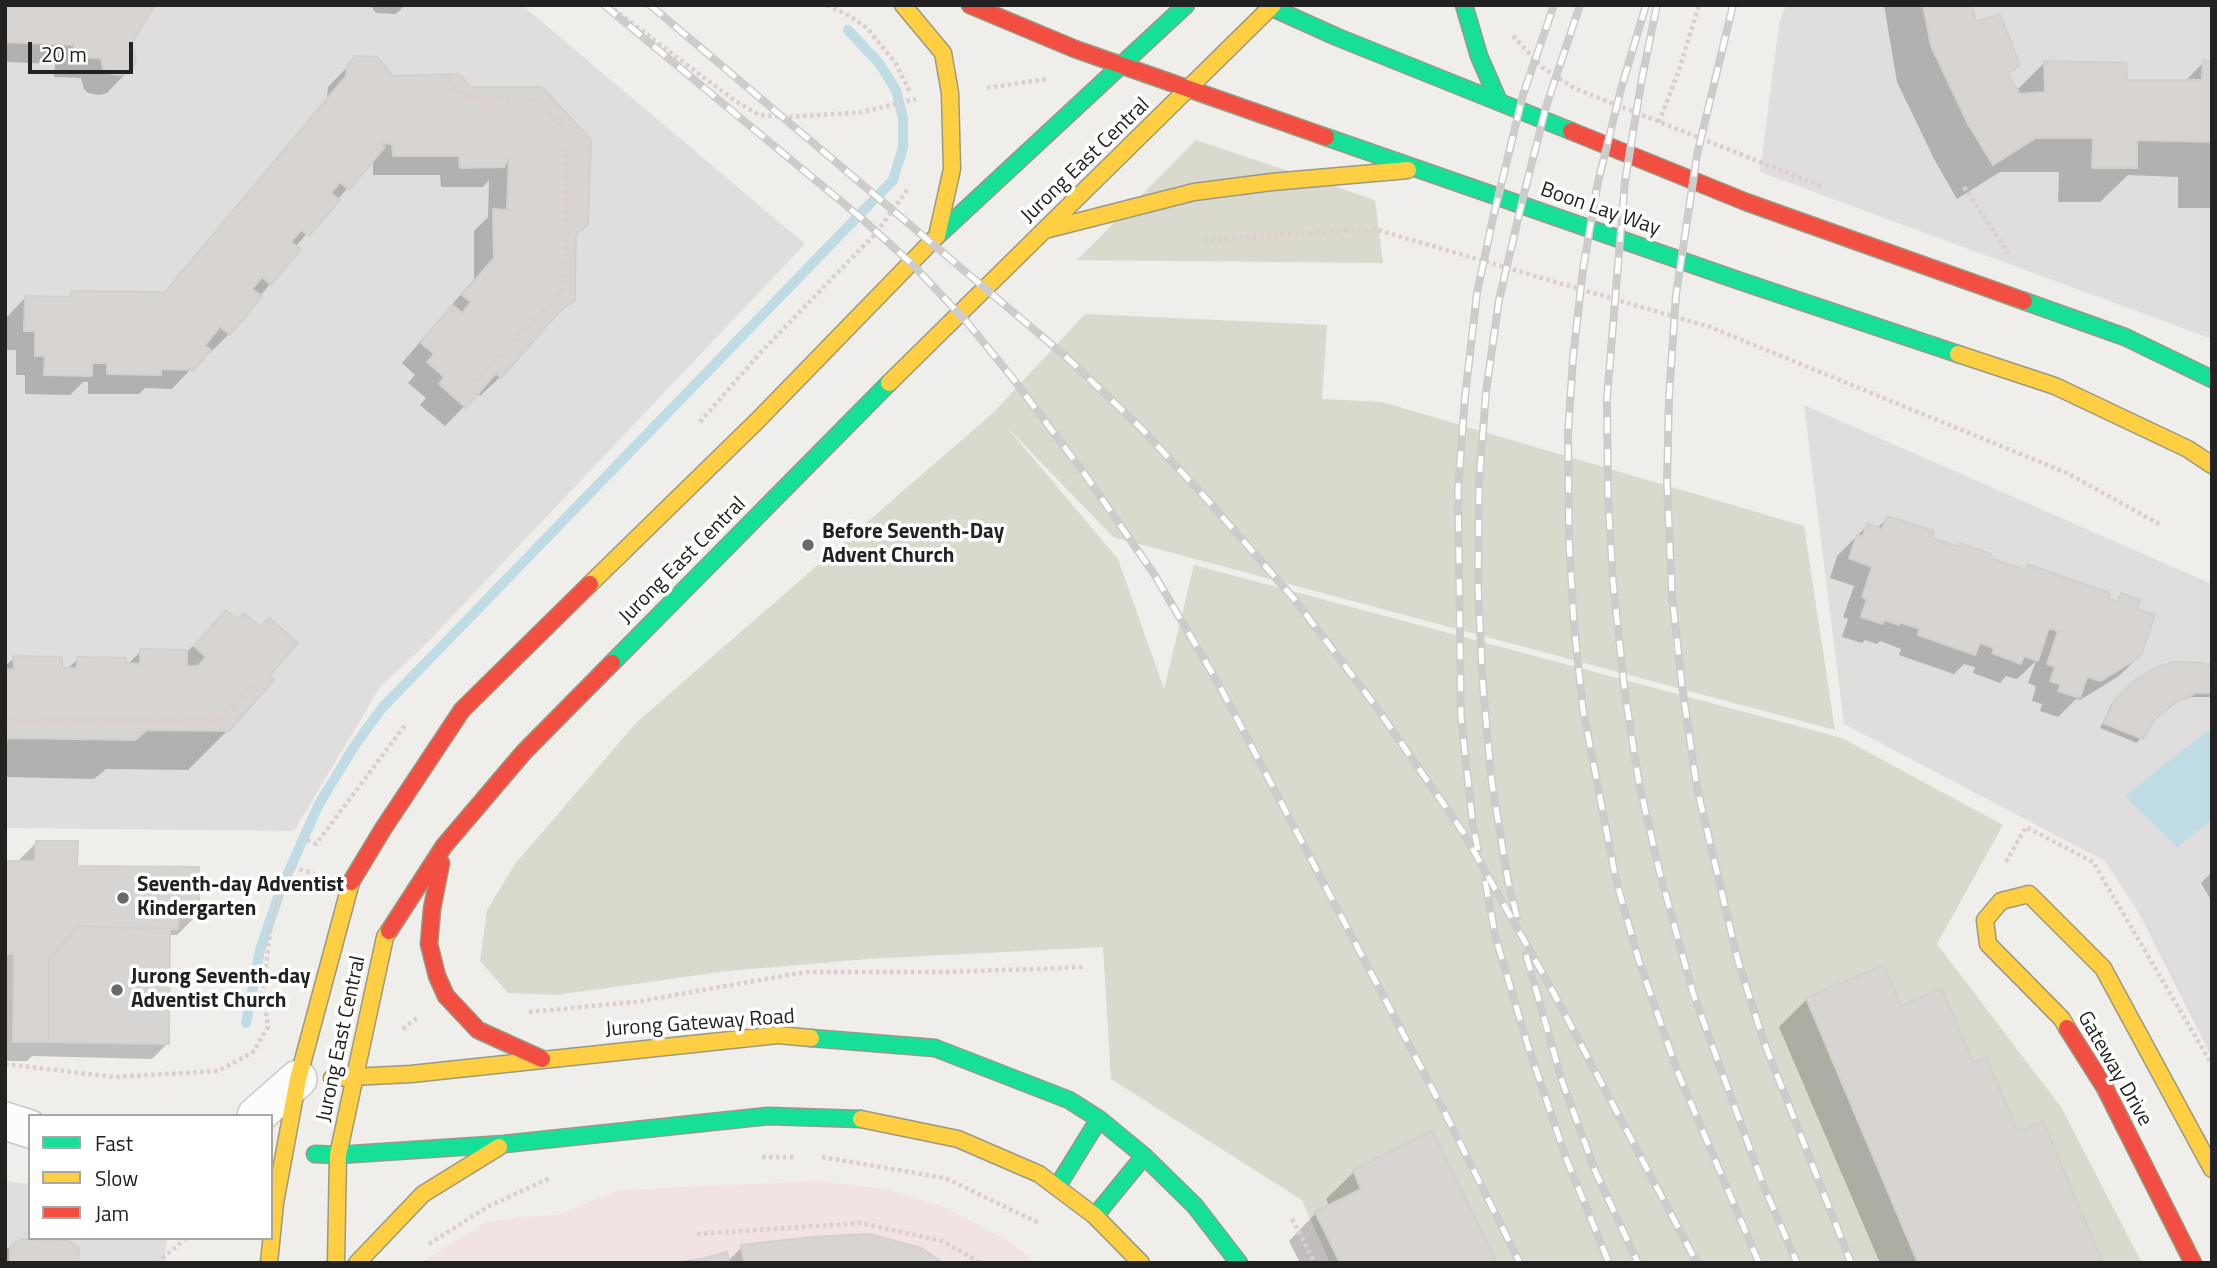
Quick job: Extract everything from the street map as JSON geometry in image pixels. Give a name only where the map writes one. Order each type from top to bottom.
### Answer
[{"type":"main road","points":[[903,5],[943,53],[950,93],[952,169],[937,236]]},
{"type":"main road","name":"Boon Lay Way","points":[[970,5],[1075,49],[1743,282],[2055,386],[2188,449],[2212,465]]},
{"type":"main road","name":"Jurong East Central","points":[[273,1223],[278,1149],[310,1078],[350,884],[462,710],[758,420],[937,236],[1186,5]]},
{"type":"main road","points":[[1464,5],[1479,57],[1499,102]]},
{"type":"main road","points":[[1270,6],[1337,37],[1746,202],[2125,337],[2212,379]]},
{"type":"main road","name":"Jurong East Central","points":[[336,1263],[338,1155],[385,937],[444,846],[524,752],[929,342],[1189,89],[1270,6]]},
{"type":"main road","points":[[1045,230],[1194,192],[1420,169]]},
{"type":"main road","points":[[444,846],[432,909],[429,944],[437,976],[446,996],[478,1030],[542,1059]]},
{"type":"main road","name":"Gateway Drive","points":[[2193,1263],[2105,1088],[2062,1019],[1988,944],[1985,920],[2001,901],[2029,894],[2103,968],[2212,1169]]},
{"type":"main road","name":"Jurong Gateway Road","points":[[310,1078],[411,1074],[778,1035],[935,1048],[1069,1100],[1099,1119],[1144,1156],[1195,1206],[1239,1263]]},
{"type":"main road","points":[[278,1149],[338,1155],[504,1144],[768,1116],[871,1119],[958,1139],[1039,1174],[1095,1216],[1141,1263]]},
{"type":"main road","points":[[1057,1187],[1099,1119]]},
{"type":"main road","points":[[357,1263],[423,1194],[504,1144]]},
{"type":"main road","points":[[1095,1216],[1144,1156]]},
{"type":"main road","name":"Jurong East Central","points":[[269,1263],[271,1240]]},
{"type":"street","points":[[259,1114],[310,1078]]},
{"type":"street","points":[[5,1121],[28,1128]]},
{"type":"path","points":[[608,5],[731,98],[759,115],[790,117],[862,112],[904,102]]},
{"type":"path","points":[[827,5],[848,15],[867,29],[896,64],[914,100],[914,112]]},
{"type":"path","points":[[1659,122],[1679,70],[1699,5]]},
{"type":"path","points":[[1510,33],[1544,68],[1574,88],[1832,190]]},
{"type":"path","points":[[449,75],[450,86],[469,98],[536,100],[565,128],[566,233],[563,289],[465,392],[471,401]]},
{"type":"path","points":[[698,423],[761,352],[876,233],[911,185]]},
{"type":"path","points":[[1964,187],[2012,258]]},
{"type":"path","points":[[1204,240],[1374,229],[1710,327],[2067,472],[2159,524]]},
{"type":"path","points":[[1999,253],[2023,262]]},
{"type":"path","points":[[5,721],[221,719],[251,686],[263,693]]},
{"type":"path","points":[[307,840],[316,844],[398,732],[415,715]]},
{"type":"path","points":[[2026,827],[2093,862],[2212,1065]]},
{"type":"path","points":[[5,1064],[114,1077],[218,1072],[253,1052],[268,1027],[263,993],[272,916],[293,867]]},
{"type":"path","points":[[528,1012],[635,1002],[806,972],[947,972],[1086,967]]},
{"type":"path","points":[[752,1157],[808,1157]]},
{"type":"path","points":[[822,1157],[944,1178],[1040,1223]]},
{"type":"path","points":[[418,1251],[487,1207],[557,1174]]},
{"type":"path","points":[[1292,1219],[1315,1263]]},
{"type":"path","points":[[697,1234],[861,1223],[942,1241],[981,1263]]},
{"type":"path","points":[[157,1263],[184,1240]]},
{"type":"shaded area","points":[[5,5],[522,5],[805,244],[424,646],[380,687],[294,831],[5,828]]},
{"type":"shaded area","points":[[1786,5],[2212,5],[2212,339],[1760,172],[1779,24]]},
{"type":"shaded area","points":[[1196,140],[1375,200],[1383,263],[1077,260]]},
{"type":"shaded area","points":[[1085,314],[1327,325],[1322,399],[1382,402],[1804,526],[1835,730],[1113,537],[1005,425],[1118,559],[1164,689],[1194,565],[1842,738],[2003,825],[1937,944],[2061,1107],[2142,1263],[1330,1263],[1302,1200],[1111,1079],[1103,947],[868,959],[727,971],[557,995],[508,993],[480,961],[487,910],[515,864],[637,722],[994,412]]},
{"type":"shaded area","points":[[1804,405],[2212,584],[2212,1058],[2140,915],[2105,861],[1844,724]]},
{"type":"shaded area","points":[[5,1181],[28,1184],[28,1240],[167,1240],[164,1263],[5,1263]]},
{"type":"shaded area","points":[[819,1181],[889,1190],[947,1208],[1011,1243],[1036,1263],[420,1263],[485,1223],[519,1217],[558,1215],[619,1190]]},
{"type":"water","points":[[2207,731],[2212,731],[2212,820],[2177,847],[2125,796]]},
{"type":"building","points":[[5,5],[155,5],[130,46],[135,51],[134,67],[128,73],[120,75],[103,69],[101,58],[74,57],[74,45],[5,42]]},
{"type":"building","points":[[1923,5],[1972,5],[1976,22],[2000,14],[2020,65],[2008,74],[2020,94],[2045,92],[2044,61],[2126,63],[2127,80],[2202,80],[2203,60],[2212,61],[2212,142],[2137,140],[2137,168],[2092,168],[2093,138],[2036,138],[1993,165],[1968,124],[1931,46]]},
{"type":"building","points":[[355,56],[377,57],[393,76],[460,74],[470,87],[542,87],[591,140],[588,225],[576,234],[575,300],[559,312],[501,378],[496,373],[466,408],[439,384],[444,377],[427,362],[434,354],[420,342],[453,305],[462,313],[471,302],[462,295],[494,258],[493,209],[507,210],[509,158],[504,167],[460,168],[459,156],[393,156],[392,144],[380,143],[385,147],[349,190],[340,182],[331,193],[340,200],[309,236],[301,230],[291,242],[301,249],[271,285],[262,277],[252,289],[262,296],[230,335],[220,327],[205,346],[211,350],[194,370],[161,369],[161,375],[107,374],[107,363],[92,363],[92,376],[44,375],[45,356],[35,356],[35,331],[24,331],[25,296],[72,297],[72,291],[165,292],[346,76],[347,65]]},
{"type":"building","points":[[1887,516],[1934,531],[1932,538],[1959,547],[1960,543],[1991,554],[1990,558],[2025,570],[2027,564],[2110,593],[2108,598],[2118,602],[2121,593],[2140,600],[2137,609],[2155,615],[2141,656],[2101,681],[2087,677],[2080,698],[2058,691],[2061,685],[2050,681],[2055,667],[2047,664],[2058,631],[2049,628],[2038,661],[2024,656],[2021,664],[1992,653],[1994,648],[1980,643],[1975,655],[1918,635],[1920,629],[1899,622],[1899,625],[1884,620],[1883,624],[1861,617],[1867,599],[1862,597],[1872,567],[1849,558],[1857,535],[1863,536],[1867,523],[1882,529]]},
{"type":"building","points":[[226,610],[237,620],[244,613],[260,627],[269,618],[298,643],[269,676],[274,680],[229,731],[147,730],[135,740],[8,738],[5,743],[5,675],[7,669],[14,670],[13,656],[62,657],[62,668],[77,668],[77,657],[126,658],[126,663],[140,664],[140,649],[187,650],[187,666],[198,666],[206,657],[194,646]]},
{"type":"building","points":[[2173,662],[2212,665],[2212,693],[2196,693],[2176,702],[2155,719],[2143,739],[2103,723],[2116,699],[2131,683],[2154,668]]},
{"type":"building","points":[[36,841],[78,841],[77,866],[199,867],[199,916],[179,916],[178,929],[79,926],[49,959],[49,1042],[13,1042],[14,954],[5,954],[5,861],[35,861]]},
{"type":"building","points":[[79,926],[170,929],[169,1044],[49,1042],[49,959]]},
{"type":"building","points":[[1884,965],[1901,1006],[1942,989],[1973,1062],[1986,1057],[2018,1132],[2043,1121],[2103,1263],[1918,1263],[1806,998]]},
{"type":"building","points":[[1433,1131],[1497,1263],[1340,1263],[1315,1212],[1361,1189],[1353,1170]]},
{"type":"building","points":[[869,1234],[921,1248],[943,1263],[744,1263],[741,1245],[812,1237]]},
{"type":"building","points":[[21,1239],[70,1241],[79,1248],[78,1263],[10,1263],[10,1246]]},
{"type":"building","points":[[727,1252],[729,1263],[675,1263],[701,1259]]},
{"type":"waterway","points":[[246,1023],[260,950],[282,886],[319,804],[355,745],[382,708],[893,180],[903,147],[903,118],[896,90],[879,63],[848,30]]},
{"type":"railway","points":[[604,5],[860,217],[912,264],[966,321],[1084,473],[1154,574],[1218,683],[1445,1113],[1520,1263]]},
{"type":"railway","points":[[650,5],[1064,355],[1141,428],[1295,600],[1374,704],[1463,832],[1552,990],[1697,1263]]},
{"type":"railway","points":[[1478,850],[1461,717],[1458,490],[1465,397],[1477,293],[1493,218],[1523,95],[1554,5]]},
{"type":"railway","points":[[1517,917],[1508,881],[1492,784],[1483,688],[1478,586],[1479,483],[1486,392],[1499,300],[1546,107],[1580,5]]},
{"type":"railway","points":[[1646,5],[1621,89],[1598,182],[1583,269],[1568,434],[1569,541],[1574,625],[1583,710],[1616,880],[1639,961],[1678,1073],[1759,1263]]},
{"type":"railway","points":[[1657,5],[1625,181],[1607,398],[1608,498],[1613,582],[1625,694],[1639,783],[1660,874],[1693,993],[1764,1187],[1797,1263]]},
{"type":"railway","points":[[1733,5],[1697,155],[1676,295],[1669,397],[1667,483],[1672,595],[1697,788],[1738,961],[1764,1042],[1851,1263]]},
{"type":"railway","points":[[1485,881],[1496,939],[1528,1046],[1566,1158],[1609,1263]]},
{"type":"railway","points":[[1526,955],[1562,1081],[1596,1173],[1638,1263]]},
{"type":"traffic: fast","points":[[934,239],[1186,5]]},
{"type":"traffic: fast","points":[[1266,5],[1337,37],[1571,131]]},
{"type":"traffic: fast","points":[[1464,5],[1479,56],[1499,102]]},
{"type":"traffic: fast","points":[[1326,137],[1958,354]]},
{"type":"traffic: fast","points":[[2024,301],[2125,337],[2212,379]]},
{"type":"traffic: fast","points":[[612,663],[889,383]]},
{"type":"traffic: fast","points":[[811,1038],[935,1048],[1069,1100],[1099,1119],[1144,1156],[1195,1206],[1239,1263]]},
{"type":"traffic: fast","points":[[315,1154],[338,1155],[504,1144],[768,1116],[861,1119]]},
{"type":"traffic: fast","points":[[1057,1187],[1099,1119]]},
{"type":"traffic: fast","points":[[1095,1216],[1144,1156]]},
{"type":"traffic: slow","points":[[903,5],[943,53],[950,93],[952,169],[937,236]]},
{"type":"traffic: slow","points":[[889,383],[1273,5]]},
{"type":"traffic: slow","points":[[1045,230],[1194,192],[1408,170]]},
{"type":"traffic: slow","points":[[590,584],[758,420],[934,239]]},
{"type":"traffic: slow","points":[[1958,354],[2055,386],[2188,449],[2212,465]]},
{"type":"traffic: slow","points":[[273,1223],[298,1079],[351,882]]},
{"type":"traffic: slow","points":[[2067,1028],[2062,1019],[1988,944],[1985,920],[2001,901],[2029,894],[2103,968],[2212,1169]]},
{"type":"traffic: slow","points":[[336,1263],[338,1155],[385,937],[389,931]]},
{"type":"traffic: slow","points":[[332,1078],[411,1074],[778,1035],[811,1038]]},
{"type":"traffic: slow","points":[[861,1119],[958,1139],[1039,1174],[1095,1216],[1141,1263]]},
{"type":"traffic: slow","points":[[357,1263],[423,1194],[499,1147]]},
{"type":"traffic: slow","points":[[269,1263],[271,1240]]},
{"type":"traffic: jam","points":[[970,5],[1075,49],[1326,137]]},
{"type":"traffic: jam","points":[[1571,131],[1746,202],[2024,301]]},
{"type":"traffic: jam","points":[[351,882],[462,710],[590,584]]},
{"type":"traffic: jam","points":[[389,931],[444,846],[524,752],[612,663]]},
{"type":"traffic: jam","points":[[441,863],[432,909],[429,944],[437,976],[446,996],[478,1030],[542,1059]]},
{"type":"traffic: jam","points":[[2067,1028],[2105,1088],[2193,1263]]},
{"type":"place","name":"Before Seventh-Day Advent Church","points":[[808,545]]},
{"type":"place","name":"Seventh-day Adventist Kindergarten","points":[[123,898]]},
{"type":"place","name":"Jurong Seventh-day Adventist Church","points":[[117,990]]}]
